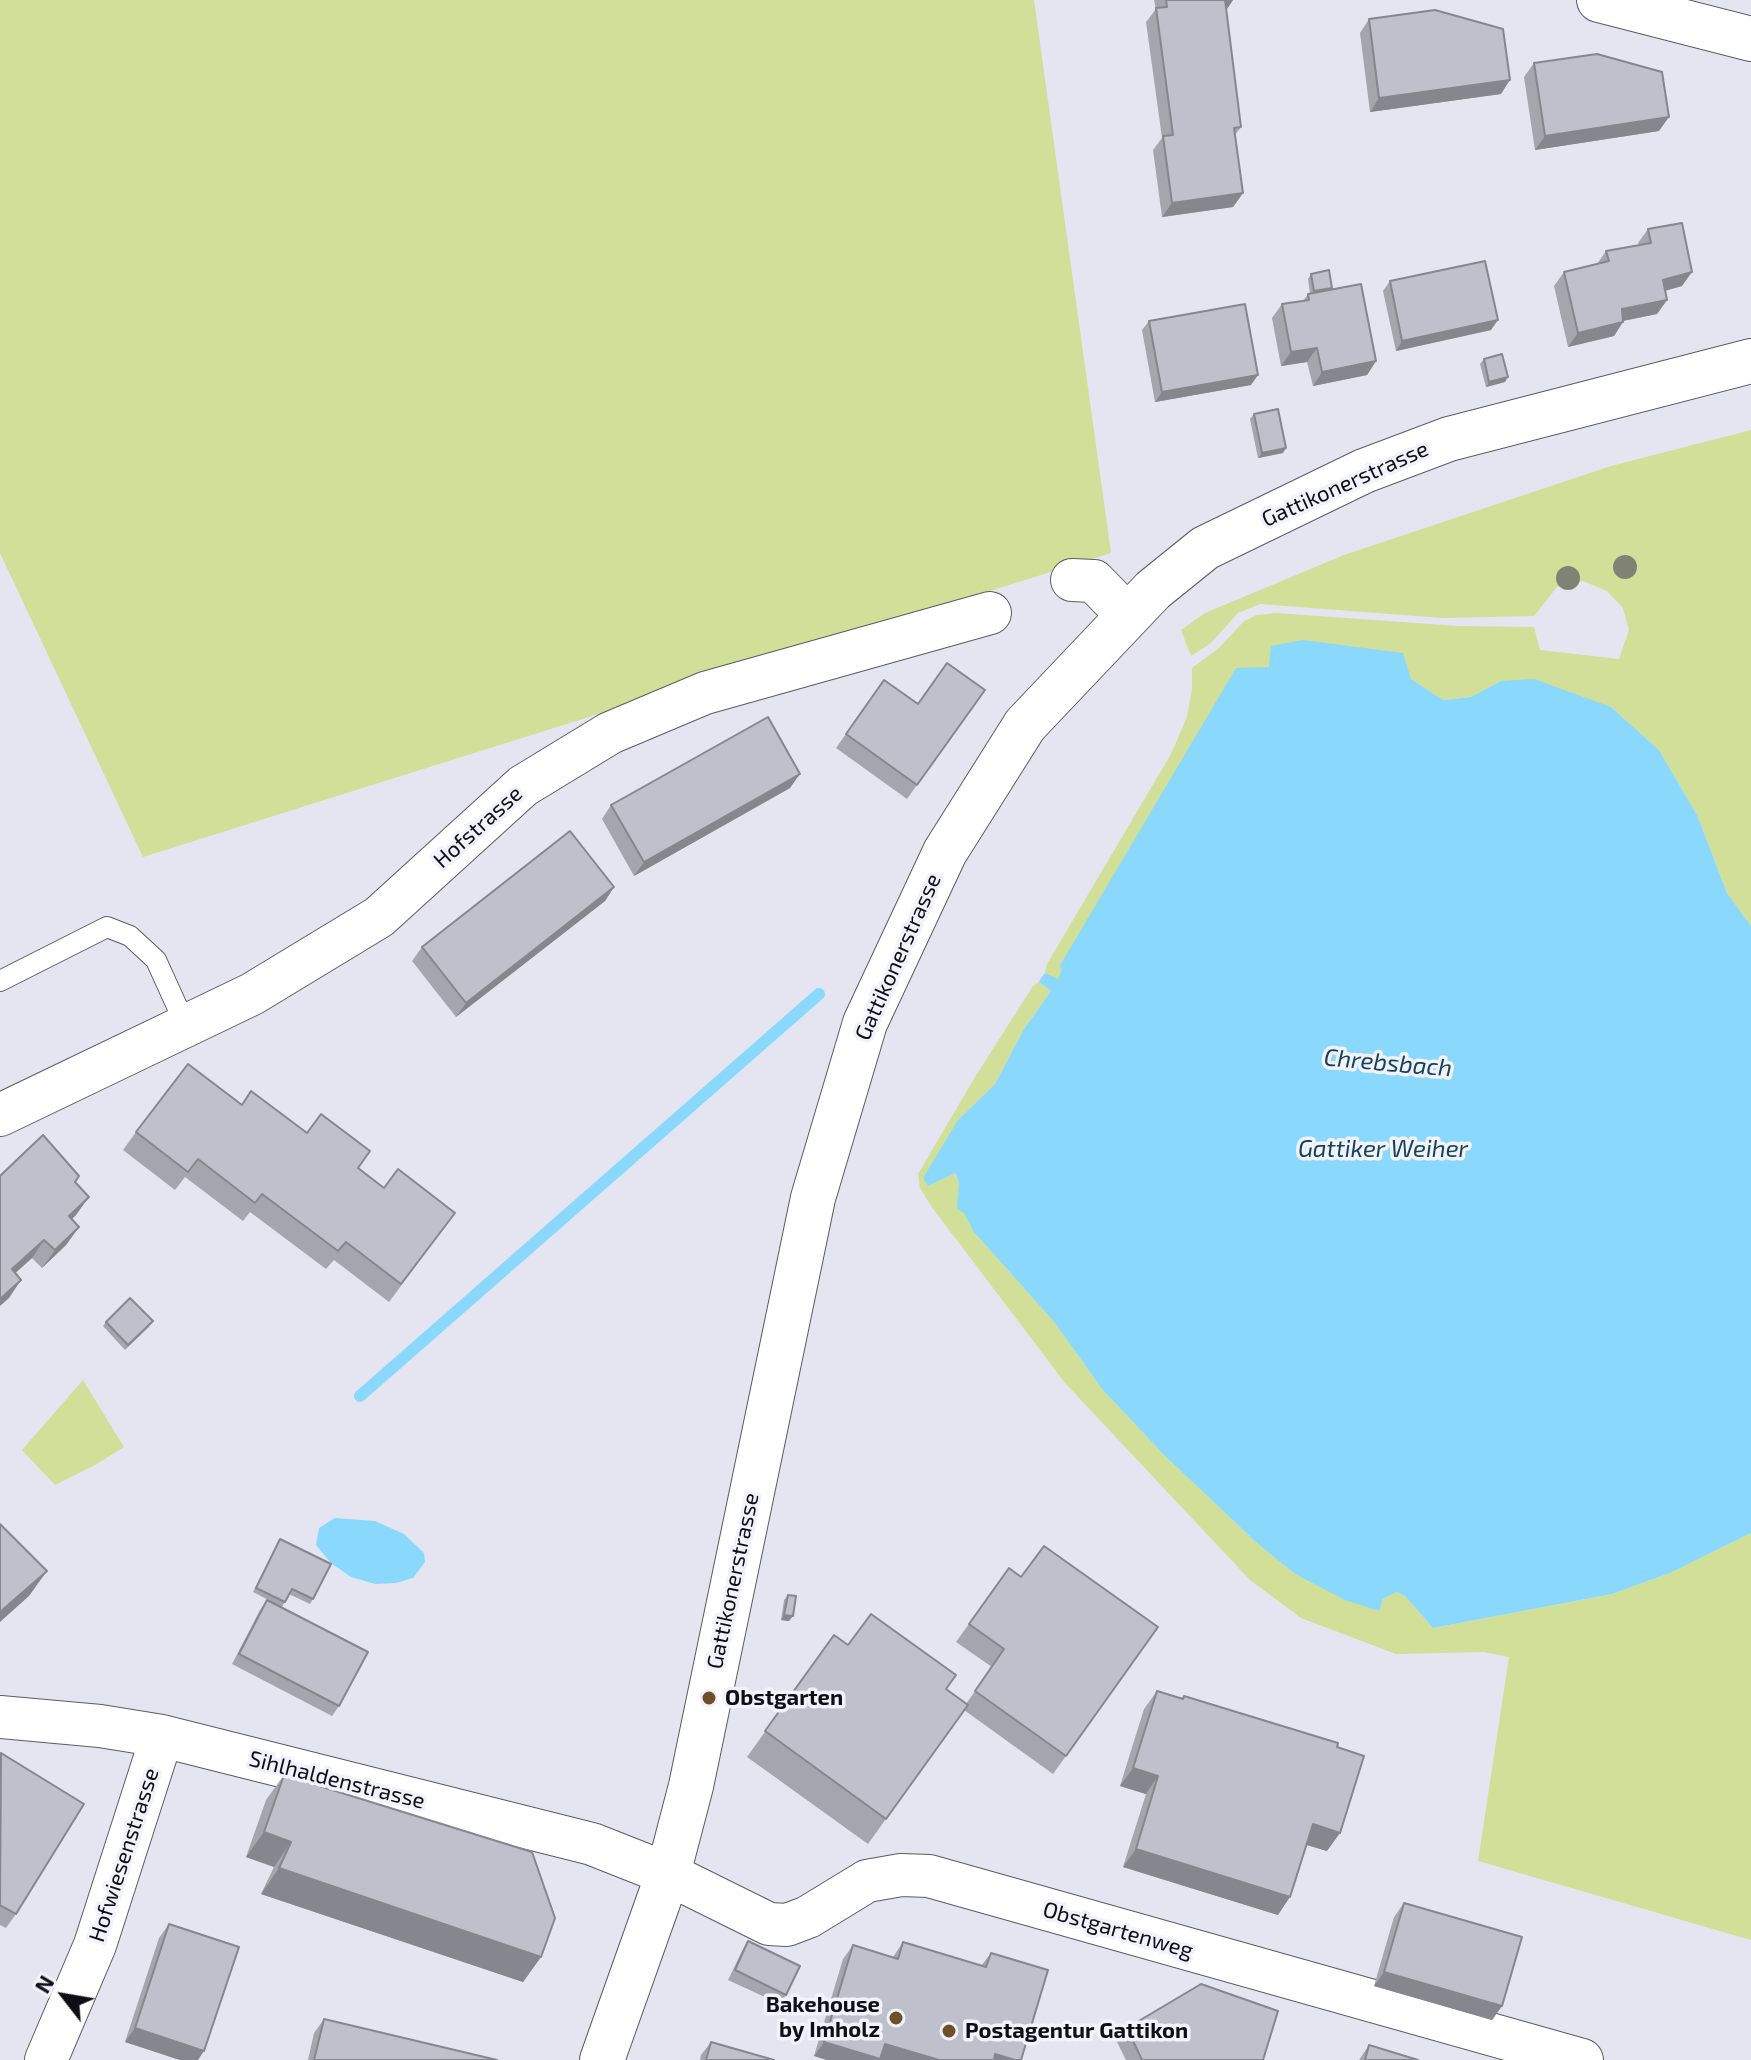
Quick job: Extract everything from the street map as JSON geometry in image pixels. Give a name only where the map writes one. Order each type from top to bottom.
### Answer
[{"type":"main road","points":[[1599,0],[1751,39]]},
{"type":"main road","name":"Gattikonerstrasse","points":[[602,2060],[668,1874],[691,1786],[813,1198],[865,1023],[945,852],[1025,725],[1153,590],[1205,548],[1364,471],[1449,439],[1751,361]]},
{"type":"street","points":[[1072,580],[1094,581],[1128,616]]},
{"type":"street","name":"Hofstrasse","points":[[0,1115],[252,994],[379,917],[523,786],[610,733],[705,693],[990,613]]},
{"type":"street","name":"Sihlhaldenstrasse","points":[[0,1717],[100,1726],[162,1736],[592,1844],[668,1874]]},
{"type":"street","name":"Hofwiesenstrasse","points":[[46,2060],[95,1945],[162,1736]]},
{"type":"street","name":"Obstgartenweg","points":[[668,1874],[769,1924],[787,1925],[808,1917],[867,1881],[901,1875],[929,1876],[1582,2060]]},
{"type":"lane","points":[[0,981],[107,927],[130,936],[156,960],[185,1024]]},
{"type":"green space","points":[[0,0],[1034,0],[1111,553],[143,857],[0,553]]},
{"type":"green space","points":[[1751,430],[1751,926],[1727,893],[1697,815],[1659,750],[1611,707],[1501,681],[1471,697],[1443,700],[1411,679],[1270,667],[1059,967],[1062,969],[1058,980],[1045,973],[1047,964],[1171,754],[1187,717],[1192,668],[1219,648],[1243,622],[1256,615],[1277,613],[1457,626],[1534,627],[1540,650],[1619,659],[1629,630],[1623,608],[1607,591],[1583,581],[1557,587],[1534,616],[1442,618],[1260,604],[1238,613],[1211,643],[1191,656],[1181,630],[1205,613],[1344,555],[1611,466]]},
{"type":"green space","points":[[1039,982],[1051,991],[1024,1029],[995,1084],[958,1120],[928,1186],[954,1173],[964,1212],[973,1231],[1055,1323],[1102,1389],[1165,1456],[1258,1544],[1295,1574],[1378,1611],[1383,1599],[1395,1592],[1405,1596],[1433,1628],[1612,1594],[1670,1573],[1751,1533],[1751,1940],[1478,1861],[1509,1657],[1484,1652],[1396,1654],[1301,1618],[1250,1580],[1065,1383],[931,1206],[920,1188],[918,1174],[975,1077],[1033,986]]},
{"type":"green space","points":[[83,1380],[124,1447],[55,1485],[22,1450]]},
{"type":"water","name":"Gattiker Weiher","points":[[1303,640],[1403,653],[1411,679],[1443,700],[1471,697],[1501,681],[1534,679],[1611,707],[1659,750],[1697,815],[1727,893],[1751,926],[1751,1533],[1670,1573],[1612,1594],[1433,1628],[1405,1596],[1396,1592],[1383,1599],[1379,1611],[1345,1600],[1295,1574],[1258,1544],[1165,1456],[1102,1389],[1055,1323],[973,1231],[964,1213],[957,1209],[959,1183],[955,1173],[928,1186],[923,1178],[958,1120],[995,1084],[1024,1029],[1051,991],[1039,982],[1041,978],[1045,973],[1058,979],[1062,969],[1059,967],[1236,668],[1269,667],[1271,646]]},
{"type":"water","points":[[335,1518],[375,1521],[404,1534],[424,1553],[425,1562],[413,1578],[396,1583],[375,1584],[351,1577],[331,1563],[316,1545],[319,1528]]},
{"type":"building","points":[[1166,0],[1225,0],[1241,127],[1234,128],[1243,193],[1172,203],[1163,136],[1173,135],[1156,8],[1167,7]]},
{"type":"building","points":[[1435,10],[1503,29],[1510,80],[1379,98],[1369,19]]},
{"type":"building","points":[[1597,54],[1662,72],[1669,117],[1545,136],[1534,63]]},
{"type":"building","points":[[1682,223],[1692,272],[1663,280],[1667,300],[1622,309],[1623,322],[1578,333],[1564,272],[1609,261],[1606,251],[1651,243],[1648,229]]},
{"type":"building","points":[[1485,261],[1498,320],[1402,341],[1390,281]]},
{"type":"building","points":[[1329,270],[1332,288],[1314,291],[1311,274]]},
{"type":"building","points":[[1361,284],[1376,361],[1322,372],[1317,348],[1291,352],[1282,304],[1309,300],[1308,294]]},
{"type":"building","points":[[1245,304],[1258,375],[1162,392],[1149,321]]},
{"type":"building","points":[[1502,354],[1508,377],[1489,382],[1484,359]]},
{"type":"building","points":[[1278,409],[1286,448],[1262,453],[1254,414]]},
{"type":"building","points":[[947,663],[985,690],[917,785],[846,734],[884,680],[918,704]]},
{"type":"building","points":[[768,717],[800,774],[644,862],[611,805]]},
{"type":"building","points":[[570,831],[614,887],[466,1003],[422,947]]},
{"type":"building","points":[[188,1064],[242,1105],[251,1091],[307,1133],[321,1114],[370,1151],[358,1168],[384,1188],[398,1169],[455,1213],[401,1284],[346,1242],[338,1251],[262,1194],[255,1203],[198,1159],[188,1172],[136,1132]]},
{"type":"building","points":[[43,1135],[79,1176],[75,1182],[89,1197],[69,1216],[79,1227],[55,1250],[44,1240],[12,1269],[21,1280],[0,1299],[0,1176]]},
{"type":"building","points":[[130,1298],[153,1321],[128,1345],[106,1322]]},
{"type":"building","points":[[0,1524],[47,1571],[0,1612]]},
{"type":"building","points":[[280,1539],[331,1564],[313,1599],[292,1589],[285,1602],[256,1588]]},
{"type":"building","points":[[1044,1546],[1158,1627],[1066,1756],[975,1691],[1004,1649],[969,1624],[1009,1568],[1021,1577]]},
{"type":"building","points":[[788,1595],[796,1596],[793,1616],[784,1615]]},
{"type":"building","points":[[267,1600],[368,1652],[339,1706],[239,1654]]},
{"type":"building","points":[[871,1614],[956,1675],[946,1689],[968,1705],[886,1819],[765,1731],[834,1635],[848,1645]]},
{"type":"building","points":[[1157,1691],[1183,1699],[1184,1696],[1338,1743],[1337,1747],[1364,1756],[1340,1833],[1313,1824],[1290,1897],[1136,1849],[1158,1776],[1133,1768]]},
{"type":"building","points":[[1,1753],[84,1804],[16,1914],[0,1905]]},
{"type":"building","points":[[284,1775],[532,1852],[555,1918],[541,1957],[279,1868],[291,1842],[264,1832]]},
{"type":"building","points":[[1404,1903],[1522,1937],[1502,2006],[1384,1972]]},
{"type":"building","points":[[169,1924],[239,1947],[204,2051],[135,2028]]},
{"type":"building","points":[[748,1941],[800,1966],[786,1995],[735,1970]]},
{"type":"building","points":[[903,1942],[986,1967],[991,1953],[1048,1970],[1021,2060],[995,2054],[994,2060],[939,2060],[885,2044],[880,2059],[824,2042],[853,1945],[898,1959]]},
{"type":"building","points":[[1201,1984],[1278,2011],[1263,2060],[1142,2060],[1127,2028]]},
{"type":"building","points":[[324,2019],[497,2060],[314,2060]]},
{"type":"building","points":[[711,2042],[774,2060],[706,2060]]},
{"type":"building","points":[[1369,2045],[1418,2060],[1365,2060]]},
{"type":"waterway","points":[[360,1396],[819,994]]},
{"type":"place","name":"Obstgarten","points":[[709,1698]]},
{"type":"place","name":"Bakehouse by Imholz","points":[[896,2018]]},
{"type":"place","name":"Postagentur Gattikon","points":[[949,2031]]},
{"type":"water label","name":"Chrebsbach","points":[[1388,1063]]}]
